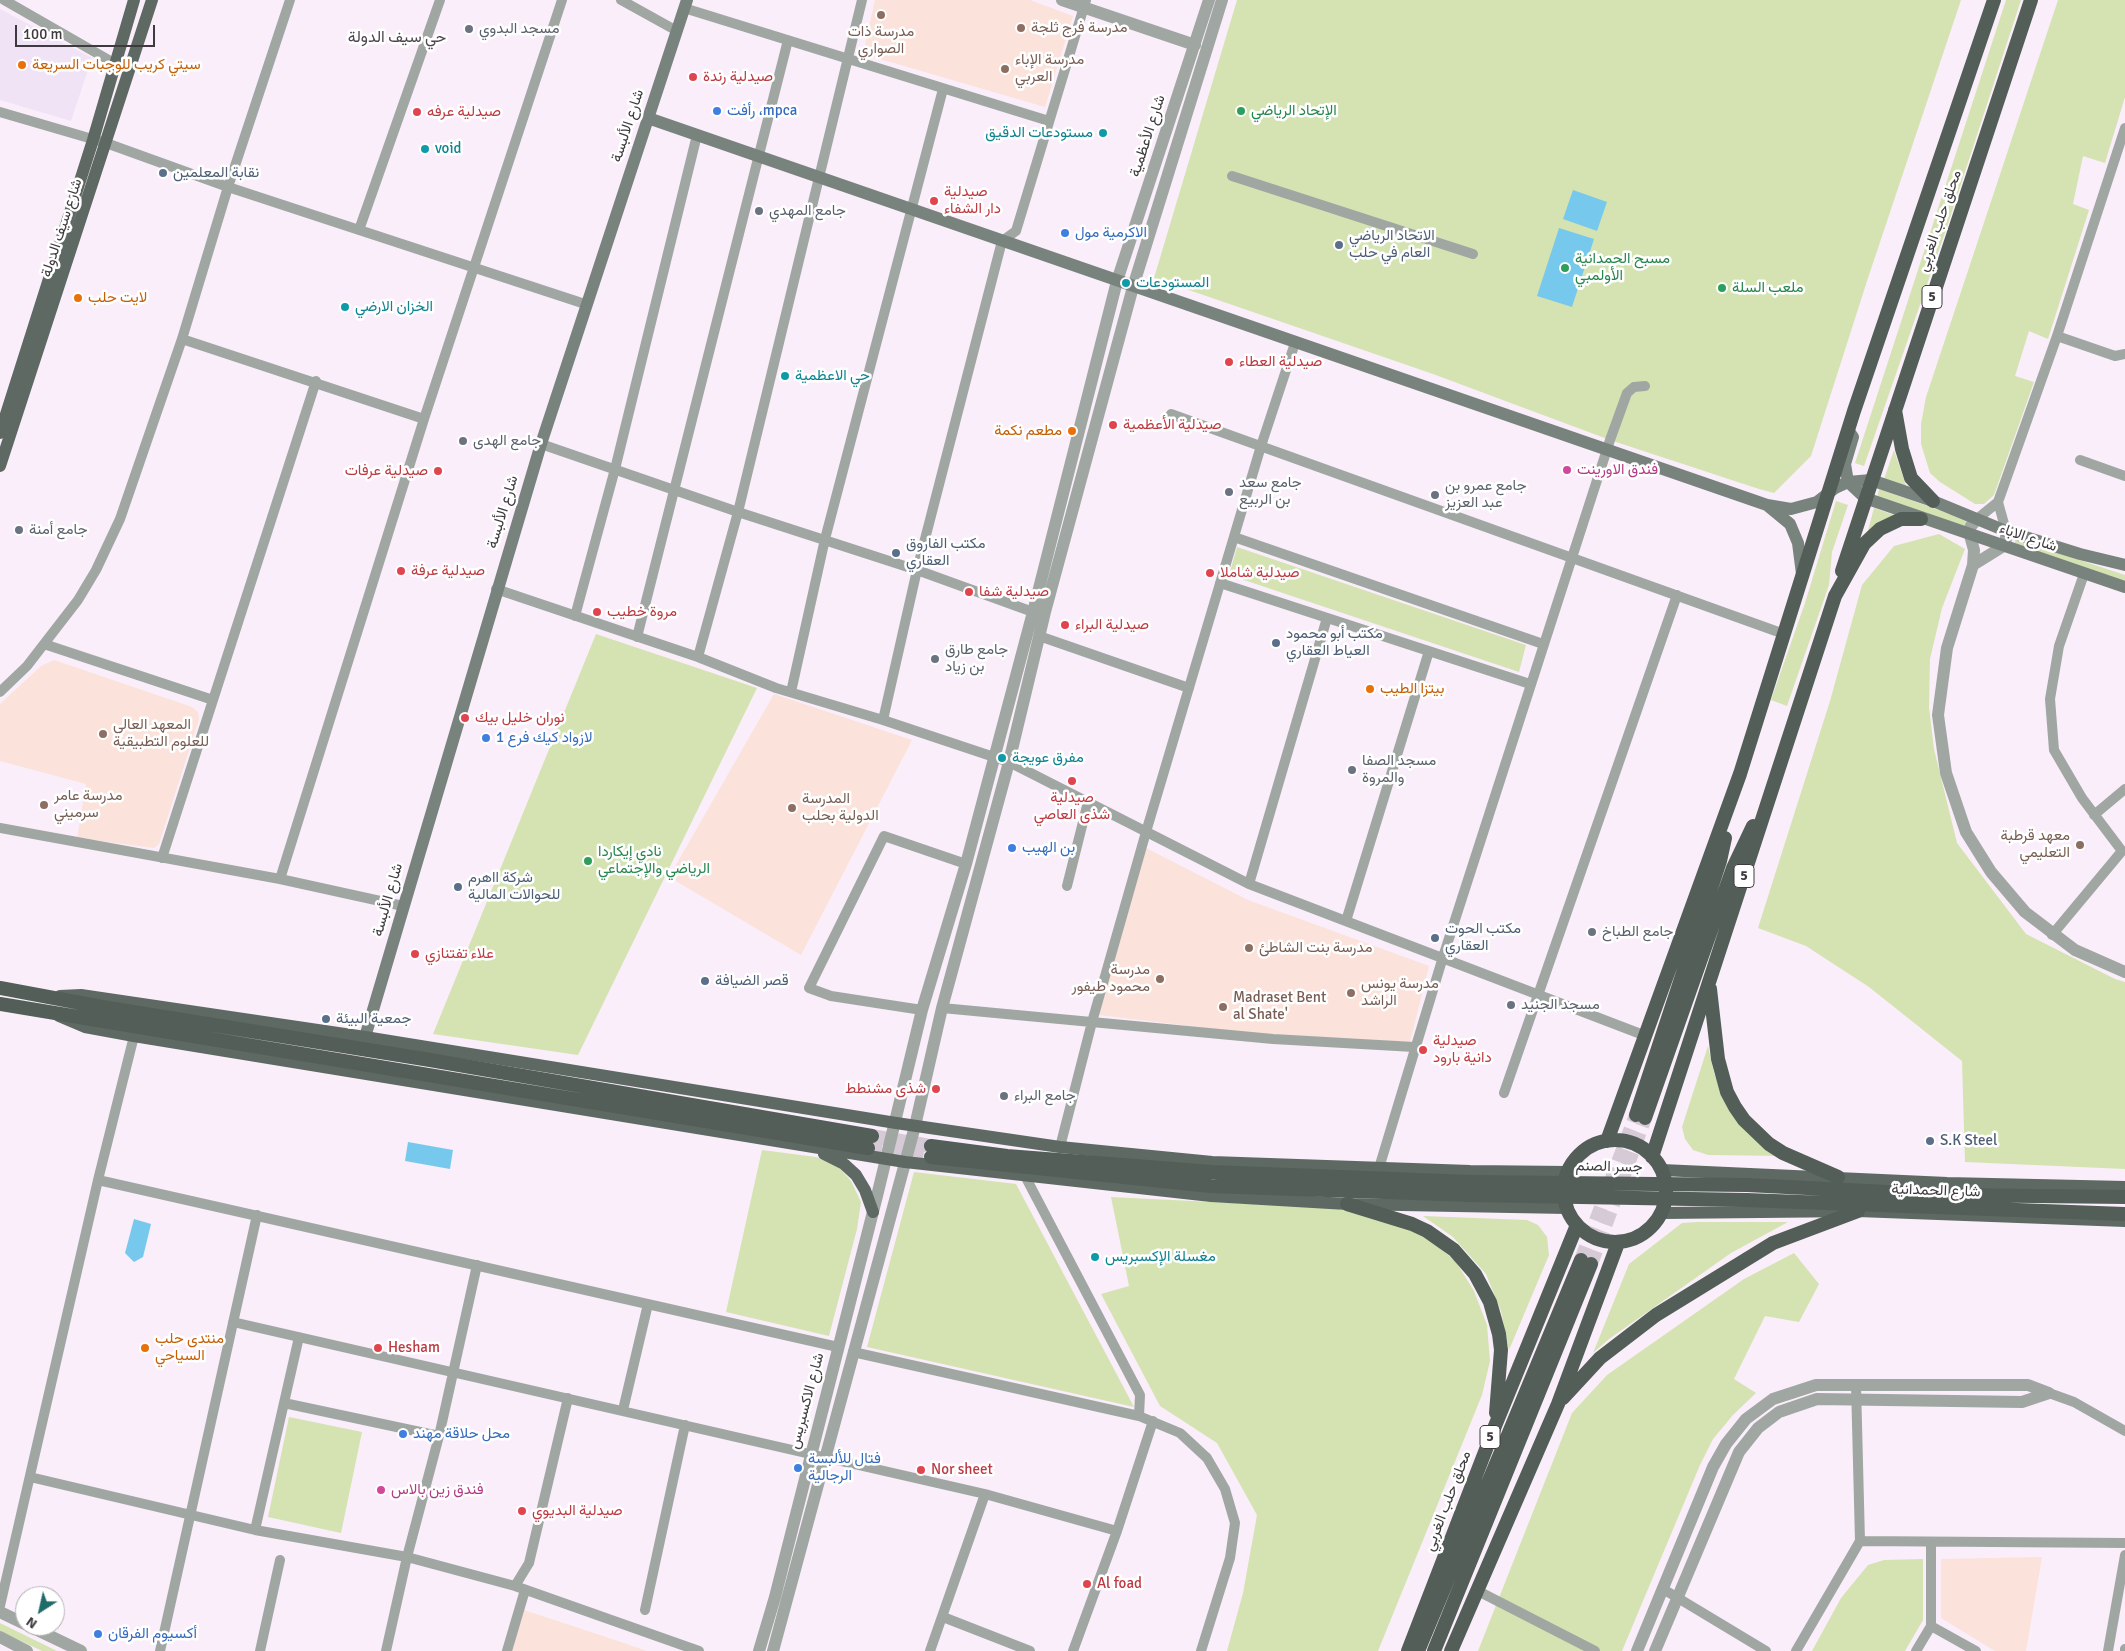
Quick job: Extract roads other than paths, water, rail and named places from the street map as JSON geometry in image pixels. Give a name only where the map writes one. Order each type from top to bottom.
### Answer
[{"type":"highway","name":"محلق حلب الغربي","points":[[1827,493],[1994,0]]},
{"type":"highway","name":"محلق حلب الغربي","points":[[1835,596],[1865,498],[2032,0]]},
{"type":"highway","points":[[1895,408],[1902,449],[1911,478],[1933,501]]},
{"type":"highway","name":"5","points":[[1607,1141],[1740,774],[1827,493]]},
{"type":"highway","points":[[1835,596],[1864,544],[1880,529],[1901,519],[1921,519]]},
{"type":"highway","name":"5","points":[[1652,1157],[1835,596]]},
{"type":"highway","name":"5","points":[[1740,774],[1720,861],[1640,1117],[1733,868],[1779,772]]},
{"type":"highway","points":[[1709,983],[1721,1076],[1735,1107],[1744,1120],[1768,1144],[1783,1153],[1838,1177]]},
{"type":"highway","points":[[0,988],[51,1004],[870,1142]]},
{"type":"highway","points":[[0,1004],[51,1004]]},
{"type":"highway","points":[[1607,1141],[1627,1142],[1645,1150],[1652,1157],[1662,1170],[1666,1184],[1666,1199],[1662,1213],[1654,1225],[1644,1234],[1632,1240],[1618,1243],[1596,1239],[1577,1225],[1567,1208],[1564,1194],[1567,1172],[1580,1154],[1593,1146],[1607,1141]]},
{"type":"highway","points":[[931,1151],[1007,1156],[1211,1179],[1470,1189]]},
{"type":"highway","name":"جسر الصنم","points":[[1470,1189],[1748,1185]]},
{"type":"highway","name":"شارع الحمدانية","points":[[1748,1185],[1946,1195],[2125,1197]]},
{"type":"highway","name":"جسر الصنم","points":[[1470,1189],[1746,1200]]},
{"type":"highway","name":"شارع الحمدانية","points":[[1746,1200],[2125,1214]]},
{"type":"highway","points":[[1347,1204],[1412,1224],[1427,1231],[1454,1250],[1475,1274],[1490,1302],[1499,1334],[1501,1350],[1495,1426]]},
{"type":"highway","points":[[1558,1404],[1600,1358],[1656,1315],[1773,1243],[1858,1211]]},
{"type":"highway","name":"محلق حلب الغربي","points":[[1408,1651],[1495,1426],[1577,1225]]},
{"type":"highway","points":[[1451,1651],[1558,1404],[1618,1243]]},
{"type":"highway","points":[[1418,1651],[1586,1262],[1434,1651]]},
{"type":"main road","name":"شارع سيف الدولة","points":[[0,433],[93,140],[134,0]]},
{"type":"main road","name":"شارع سيف الدولة","points":[[0,466],[152,0]]},
{"type":"main road","name":"شارع الألبسة","points":[[365,1037],[496,590],[541,444],[686,4]]},
{"type":"main road","points":[[648,118],[1767,505],[1791,508],[1817,502],[1827,493],[1848,482],[1871,480]]},
{"type":"main road","points":[[1848,430],[1853,437],[1846,464],[1848,482],[1865,498]]},
{"type":"main road","name":"شارع الاباء","points":[[1871,480],[1933,501],[2006,530],[2080,554],[2125,565]]},
{"type":"main road","name":"شارع الاباء","points":[[1865,498],[2002,547],[2125,587]]},
{"type":"main road","points":[[1767,505],[1790,524],[1798,543],[1802,574]]},
{"type":"main road","points":[[1567,1172],[1379,1168],[1211,1179],[1025,1176],[886,1160],[134,1036],[85,1027],[67,1021],[51,1004],[64,995],[81,995],[365,1037],[896,1123],[937,1127],[1060,1147],[1211,1179],[1347,1204],[1567,1208]]},
{"type":"main road","points":[[806,1146],[837,1159],[850,1169],[865,1190],[873,1212]]},
{"type":"main road","points":[[1662,1170],[1947,1183],[2125,1187]]},
{"type":"main road","points":[[1662,1213],[1858,1211],[2125,1221]]},
{"type":"street","points":[[0,692],[27,666],[78,600],[96,570],[120,520],[182,339],[228,187],[290,0]]},
{"type":"street","points":[[359,230],[440,0]]},
{"type":"street","points":[[280,879],[424,419],[562,0]]},
{"type":"street","points":[[621,0],[677,30]]},
{"type":"street","points":[[698,657],[738,512],[862,0]]},
{"type":"street","points":[[1062,0],[1085,4],[1196,44]]},
{"type":"street","name":"شارع الأعظمية","points":[[994,757],[1034,612],[1117,281],[1209,0]]},
{"type":"street","points":[[773,1651],[824,1456],[915,1126],[942,1008],[1009,762],[1039,636],[1133,287],[1222,0]]},
{"type":"street","points":[[7,1],[114,64]]},
{"type":"street","points":[[686,4],[788,40],[1049,122]]},
{"type":"street","points":[[883,720],[917,570],[1002,241],[1016,231],[1085,4]]},
{"type":"street","points":[[637,637],[788,40]]},
{"type":"street","points":[[791,692],[826,539],[943,89]]},
{"type":"street","points":[[0,112],[106,143],[228,187],[586,304]]},
{"type":"street","points":[[2125,128],[2057,336],[1998,502],[1971,526],[1970,535],[1974,550],[1973,565],[1947,648],[1938,715],[1946,772],[1966,832],[1991,872],[2025,912],[2052,935],[2087,957],[2125,972]]},
{"type":"street","points":[[575,616],[614,469],[697,135]]},
{"type":"street","points":[[1232,176],[1473,254]]},
{"type":"street","points":[[2057,336],[2116,356],[2125,354]]},
{"type":"street","points":[[182,339],[424,419]]},
{"type":"street","points":[[1060,1147],[1092,1022],[1146,832],[1261,446],[1295,343]]},
{"type":"street","points":[[162,858],[316,382]]},
{"type":"street","points":[[1379,1168],[1442,958],[1606,450],[1627,393],[1634,387],[1645,386]]},
{"type":"street","points":[[1171,414],[1784,634]]},
{"type":"street","points":[[541,444],[738,512],[917,570],[1034,612]]},
{"type":"street","points":[[2080,460],[2125,476]]},
{"type":"street","points":[[1973,565],[2002,547],[2006,539],[2006,530],[1998,502]]},
{"type":"street","points":[[1234,537],[1543,644]]},
{"type":"street","points":[[2052,935],[2122,851],[2094,815],[2054,750],[2050,698],[2059,646],[2084,574]]},
{"type":"street","points":[[1220,583],[1530,684]]},
{"type":"street","points":[[496,590],[698,657],[791,692],[1009,762],[1249,884],[1646,1036]]},
{"type":"street","points":[[1504,1093],[1677,595]]},
{"type":"street","points":[[1249,884],[1327,618]]},
{"type":"street","points":[[1039,636],[1189,688]]},
{"type":"street","points":[[44,644],[213,700]]},
{"type":"street","points":[[1346,921],[1430,651]]},
{"type":"street","name":"شارع الاكسبريس","points":[[759,1651],[775,1596],[810,1453],[896,1123],[922,1010],[966,864],[994,757]]},
{"type":"street","points":[[2094,815],[2125,789]]},
{"type":"street","points":[[1067,886],[1088,802]]},
{"type":"street","points":[[0,828],[280,879],[403,906]]},
{"type":"street","points":[[922,1010],[831,996],[809,988],[884,836],[966,864]]},
{"type":"street","points":[[942,1008],[1273,1039],[1414,1047]]},
{"type":"street","points":[[0,1606],[98,1180],[134,1036]]},
{"type":"street","points":[[1025,1176],[1140,1395],[1138,1416]]},
{"type":"street","points":[[98,1180],[838,1347]]},
{"type":"street","points":[[160,1651],[257,1215]]},
{"type":"street","points":[[386,1651],[407,1557],[439,1436],[477,1265]]},
{"type":"street","points":[[623,1410],[648,1304]]},
{"type":"street","points":[[233,1322],[985,1494],[1117,1531]]},
{"type":"street","points":[[255,1530],[299,1337]]},
{"type":"street","points":[[853,1352],[1138,1416],[1180,1433],[1207,1458],[1225,1489],[1235,1524],[1230,1558],[1201,1651]]},
{"type":"street","points":[[1637,1651],[1713,1467],[1726,1444],[1746,1419],[1773,1399],[1816,1385],[2028,1385],[2074,1402],[2125,1431]]},
{"type":"street","points":[[1796,1651],[1860,1542],[1856,1385]]},
{"type":"street","points":[[1654,1651],[1739,1452],[1758,1428],[1779,1412],[1817,1399],[2022,1402],[2049,1393]]},
{"type":"street","points":[[507,1651],[520,1588],[529,1563],[568,1398]]},
{"type":"street","points":[[284,1403],[439,1436]]},
{"type":"street","points":[[1073,1651],[1117,1531],[1153,1421]]},
{"type":"street","points":[[645,1610],[685,1425]]},
{"type":"street","points":[[30,1477],[255,1530],[407,1557],[520,1588],[699,1651]]},
{"type":"street","points":[[930,1651],[985,1494]]},
{"type":"street","points":[[1860,1542],[2125,1543]]},
{"type":"street","points":[[1916,1651],[1931,1626],[1931,1542]]},
{"type":"street","points":[[2108,1651],[2125,1555]]},
{"type":"street","points":[[260,1651],[280,1560]]},
{"type":"street","points":[[1663,1589],[1766,1651]]},
{"type":"street","points":[[1478,1590],[1595,1651]]},
{"type":"street","points":[[0,1612],[15,1619]]},
{"type":"street","points":[[943,1617],[1030,1651]]},
{"type":"street","points":[[1931,1626],[1976,1651]]},
{"type":"street","points":[[49,1636],[80,1651]]},
{"type":"street","points":[[0,1637],[28,1651]]},
{"type":"water","points":[[1573,190],[1607,202],[1597,231],[1563,219]]},
{"type":"water","name":"مسبح الحمدانية الأولمبي","points":[[1559,228],[1594,239],[1572,307],[1537,296]]},
{"type":"water","points":[[408,1142],[453,1150],[450,1169],[405,1161]]},
{"type":"water","points":[[134,1219],[151,1224],[143,1257],[134,1262],[125,1253]]},
{"type":"tunnel","points":[[1581,1260],[1636,1115]]},
{"type":"tunnel","points":[[1591,1264],[1645,1118]]},
{"type":"tunnel","points":[[872,1136],[931,1146]]},
{"type":"tunnel","points":[[868,1148],[931,1157]]},
{"type":"place","name":"مدرسة ذات الصواري","points":[[881,15]]},
{"type":"place","name":"مدرسة فرج ثلجة","points":[[1021,28]]},
{"type":"place","name":"مسجد البدوي","points":[[469,29]]},
{"type":"place","name":"سيتي كريب للوجبات السريعة","points":[[22,65]]},
{"type":"place","name":"مدرسة الإباء العربي","points":[[1005,69]]},
{"type":"place","name":"صيدلية رندة","points":[[693,77]]},
{"type":"place","name":"رأفت ،mpca","points":[[717,111]]},
{"type":"place","name":"الإتحاد الرياضي","points":[[1241,111]]},
{"type":"place","name":"صيدلية عرفه","points":[[417,112]]},
{"type":"place","name":"مستودعات الدقيق","points":[[1103,133]]},
{"type":"place","name":"void","points":[[425,149]]},
{"type":"place","name":"نقابة المعلمين","points":[[163,173]]},
{"type":"place","name":"صيدلية دار الشفاء","points":[[934,201]]},
{"type":"place","name":"جامع المهدي","points":[[759,211]]},
{"type":"place","name":"الاكرمية مول","points":[[1065,233]]},
{"type":"place","name":"الاتحاد الرياضي العام في حلب","points":[[1339,245]]},
{"type":"place","name":"مسبح الحمدانية الأولمبي","points":[[1565,268]]},
{"type":"place","name":"المستودعات","points":[[1126,283]]},
{"type":"place","name":"ملعب السلة","points":[[1722,288]]},
{"type":"place","name":"لايت حلب","points":[[78,298]]},
{"type":"place","name":"الخزان الارضي","points":[[345,307]]},
{"type":"place","name":"صيدلية العطاء","points":[[1229,362]]},
{"type":"place","name":"حي الاعظمية","points":[[785,376]]},
{"type":"place","name":"صيدلية الأعظمية","points":[[1113,425]]},
{"type":"place","name":"مطعم نكمة","points":[[1072,431]]},
{"type":"place","name":"جامع الهدى","points":[[463,441]]},
{"type":"place","name":"فندق الاورينت","points":[[1567,470]]},
{"type":"place","name":"صيدلية عرفات","points":[[438,471]]},
{"type":"place","name":"جامع سعد بن الربيع","points":[[1229,492]]},
{"type":"place","name":"جامع عمرو بن عبد العزيز","points":[[1435,495]]},
{"type":"place","name":"جامع أمنة","points":[[19,530]]},
{"type":"place","name":"مكتب الفاروق العقاري","points":[[896,553]]},
{"type":"place","name":"صيدلية عرفة","points":[[401,571]]},
{"type":"place","name":"صيدلية شاملا","points":[[1210,573]]},
{"type":"place","name":"صيدلية شفا","points":[[969,592]]},
{"type":"place","name":"مروة خطيب","points":[[597,612]]},
{"type":"place","name":"صيدلية البراء","points":[[1065,625]]},
{"type":"place","name":"مكتب أبو محمود العياط العقاري","points":[[1276,643]]},
{"type":"place","name":"جامع طارق بن زياد","points":[[935,659]]},
{"type":"place","name":"بيتزا الطيب","points":[[1370,689]]},
{"type":"place","name":"نوران خليل بيك","points":[[465,718]]},
{"type":"place","name":"المعهد العالي للعلوم التطبيقية","points":[[103,734]]},
{"type":"place","name":"لازواد كيك فرع 1","points":[[486,738]]},
{"type":"place","name":"مفرق عويجة","points":[[1002,758]]},
{"type":"place","name":"مسجد الصفا والمروة","points":[[1352,770]]},
{"type":"place","name":"صيدلية شذى العاصي","points":[[1072,781]]},
{"type":"place","name":"مدرسة عامر سرميني","points":[[44,805]]},
{"type":"place","name":"المدرسة الدولية بحلب","points":[[792,808]]},
{"type":"place","name":"معهد قرطبة التعليمي","points":[[2080,845]]},
{"type":"place","name":"بن الهيب","points":[[1012,848]]},
{"type":"place","name":"نادي إيكاردا الرياضي والإجتماعي","points":[[588,861]]},
{"type":"place","name":"شركة ااهرم للحوالات المالية","points":[[458,887]]},
{"type":"place","name":"جامع الطباخ","points":[[1592,932]]},
{"type":"place","name":"مكتب الحوت العقاري","points":[[1435,938]]},
{"type":"place","name":"مدرسة بنت الشاطئ","points":[[1249,948]]},
{"type":"place","name":"علاء تفتنازي","points":[[415,954]]},
{"type":"place","name":"مدرسة محمود طيفور","points":[[1160,979]]},
{"type":"place","name":"قصر الضيافة","points":[[705,981]]},
{"type":"place","name":"مدرسة يونس الراشد","points":[[1351,993]]},
{"type":"place","name":"مسجد الجنيد","points":[[1511,1005]]},
{"type":"place","name":"Madraset Bent al Shate'","points":[[1223,1007]]},
{"type":"place","name":"جمعية البيئة","points":[[326,1019]]},
{"type":"place","name":"صيدلية دانية بارود","points":[[1423,1050]]},
{"type":"place","name":"شذى مشنطط","points":[[936,1089]]},
{"type":"place","name":"جامع البراء","points":[[1004,1096]]},
{"type":"place","name":"S.K Steel","points":[[1930,1141]]},
{"type":"place","name":"مغسلة الإكسبريس","points":[[1095,1257]]},
{"type":"place","name":"منتدى حلب السياحي","points":[[145,1348]]},
{"type":"place","name":"Hesham","points":[[378,1348]]},
{"type":"place","name":"محل حلاقة مهند","points":[[403,1434]]},
{"type":"place","name":"فتال للألبسة الرجالية","points":[[798,1468]]},
{"type":"place","name":"Nor sheet","points":[[921,1470]]},
{"type":"place","name":"فندق زين بالاس","points":[[381,1490]]},
{"type":"place","name":"صيدلية البديوي","points":[[522,1511]]},
{"type":"place","name":"Al foad","points":[[1087,1584]]},
{"type":"place","name":"أكسيوم الفرقان","points":[[98,1634]]},
{"type":"district","name":"حي سيف الدولة","points":[[397,38]]}]
